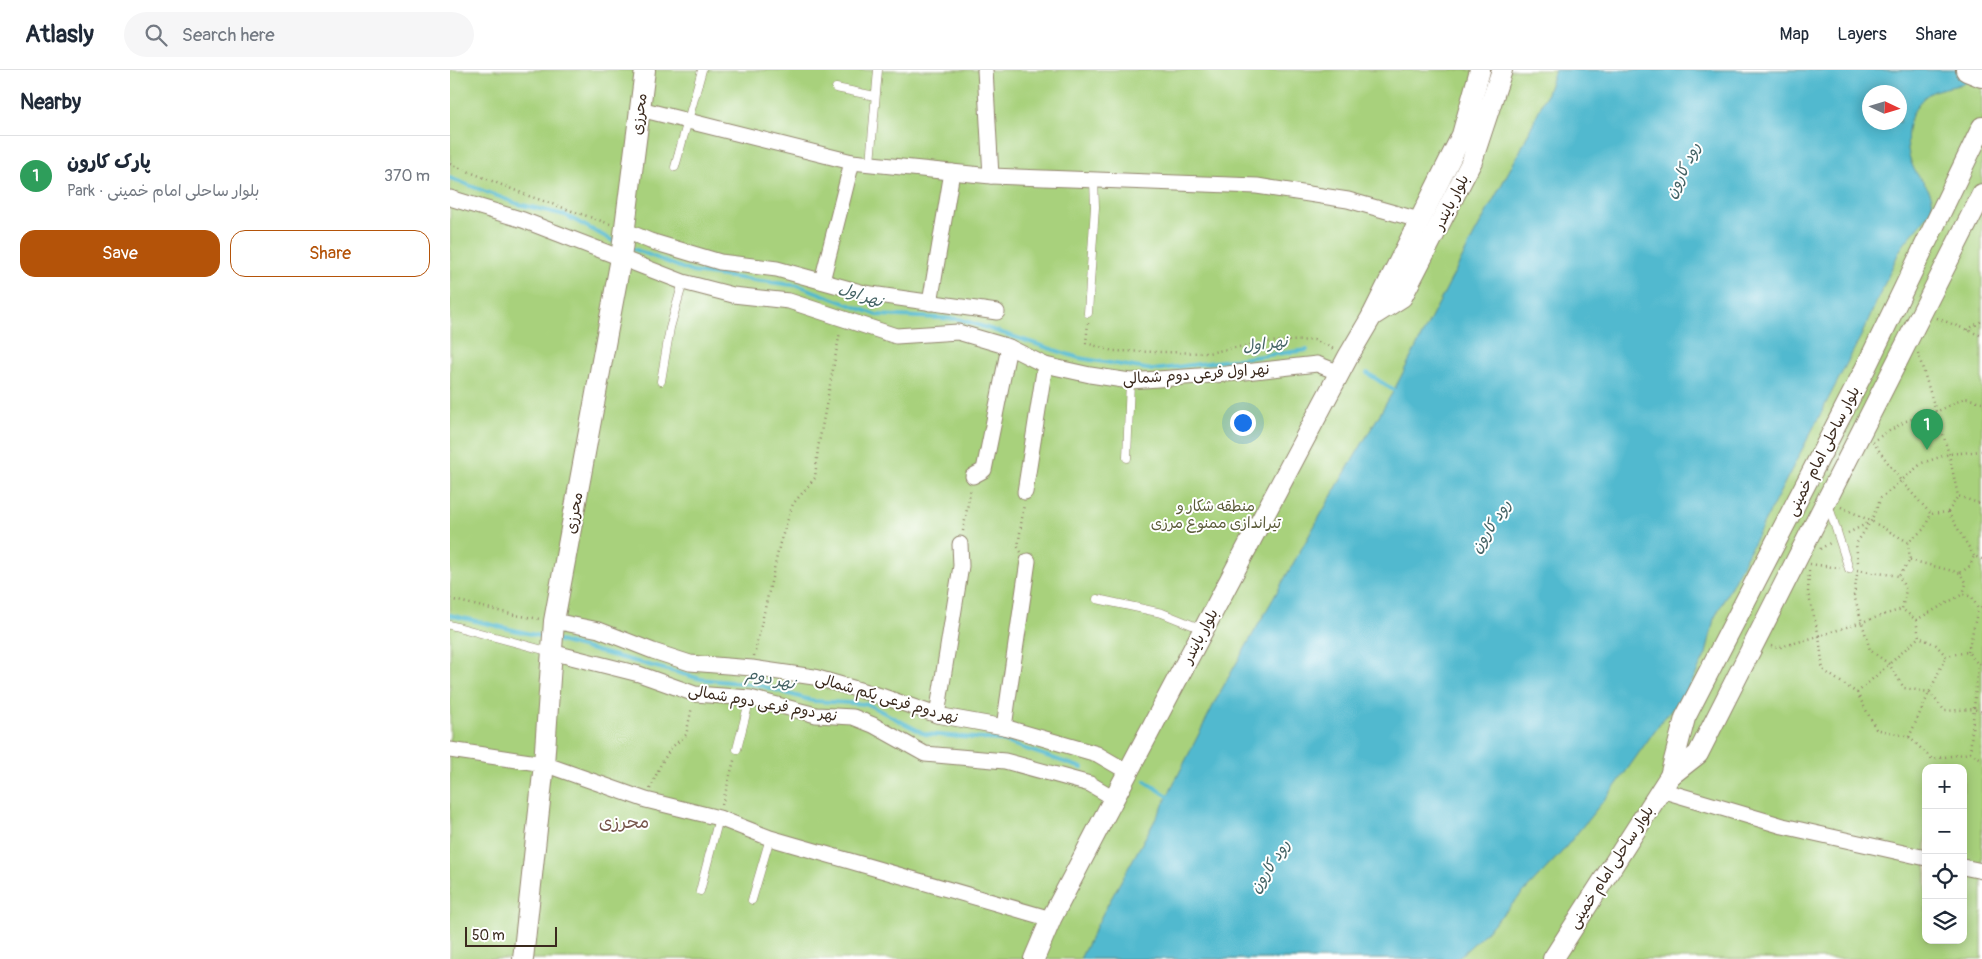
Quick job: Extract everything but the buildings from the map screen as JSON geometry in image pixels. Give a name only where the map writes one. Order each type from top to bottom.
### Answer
[{"type":"main road","points":[[1967,70],[1982,76]]},
{"type":"street","name":"محرزی","points":[[523,959],[544,764],[552,637],[622,244],[645,70]]},
{"type":"street","points":[[985,70],[991,176]]},
{"type":"street","name":"بلوار بایندر","points":[[1372,316],[1402,297],[1472,161],[1502,70]]},
{"type":"street","name":"بلوار بایندر","points":[[1034,959],[1051,919],[1114,798],[1349,355],[1372,316],[1462,135],[1479,72]]},
{"type":"street","points":[[640,109],[852,162],[991,176],[1257,186],[1348,200],[1419,220]]},
{"type":"street","name":"بلوار ساحلی امام خمینی","points":[[1666,783],[1684,718],[1866,368],[1982,127]]},
{"type":"street","points":[[822,281],[852,162]]},
{"type":"street","points":[[930,303],[952,172]]},
{"type":"street","name":"بلوار ساحلی امام خمینی","points":[[1553,959],[1666,783],[1698,754],[1982,194]]},
{"type":"street","points":[[450,198],[523,220],[622,244],[650,241],[720,262],[777,268],[864,293],[997,312]]},
{"type":"street","name":"نهر اول فرعی دوم شمالی","points":[[622,244],[684,282],[733,295],[789,301],[896,336],[958,332],[1008,347],[1045,365],[1090,375],[1130,381],[1227,374],[1317,364],[1340,373]]},
{"type":"street","points":[[973,476],[984,470],[1008,347]]},
{"type":"street","points":[[1025,492],[1045,365]]},
{"type":"street","points":[[937,716],[961,566],[960,544]]},
{"type":"street","points":[[1004,727],[1028,561]]},
{"type":"street","name":"نهر دوم فرعی یکم شمالی","points":[[552,637],[600,630],[690,664],[752,668],[814,677],[884,697],[937,716],[1004,727],[1097,754],[1128,772]]},
{"type":"street","name":"نهر دوم فرعی دوم شمالی","points":[[552,637],[639,674],[695,694],[750,698],[816,715],[853,717],[873,725],[925,754],[1005,761],[1090,784],[1114,798]]},
{"type":"street","points":[[450,750],[544,764],[646,800],[719,818],[770,838],[1051,919]]},
{"type":"street","points":[[1666,783],[1784,826],[1922,857]]},
{"type":"street","points":[[1967,868],[1982,871]]},
{"type":"lane","points":[[675,167],[702,70]]},
{"type":"lane","points":[[870,164],[878,70]]},
{"type":"lane","points":[[836,88],[875,96]]},
{"type":"lane","points":[[1088,313],[1095,207],[1094,181]]},
{"type":"lane","points":[[661,381],[670,328],[684,282]]},
{"type":"lane","points":[[1127,458],[1130,381]]},
{"type":"lane","points":[[1826,500],[1848,569]]},
{"type":"lane","points":[[1097,599],[1162,613],[1204,630]]},
{"type":"lane","points":[[450,625],[552,637]]},
{"type":"lane","points":[[737,748],[750,698]]},
{"type":"lane","points":[[700,891],[719,818]]},
{"type":"lane","points":[[752,900],[770,838]]},
{"type":"path","points":[[450,164],[529,196],[622,244]]},
{"type":"path","points":[[1088,313],[1086,343],[1113,351],[1208,353],[1265,342],[1314,340],[1349,355]]},
{"type":"path","points":[[1922,313],[1982,336]]},
{"type":"path","points":[[752,668],[780,543],[793,504],[816,478],[818,448],[842,318]]},
{"type":"path","points":[[1967,330],[1982,321]]},
{"type":"path","points":[[1912,332],[1949,454],[1958,496],[1948,512]]},
{"type":"path","points":[[1931,514],[1901,481],[1872,442],[1906,421],[1936,412],[1965,398],[1982,402]]},
{"type":"path","points":[[1982,451],[1949,454],[1922,463],[1881,498],[1871,521],[1856,544],[1858,570],[1854,595],[1870,650],[1889,664],[1904,688],[1929,692],[1945,711],[1974,709],[1982,712]]},
{"type":"path","points":[[960,544],[973,476]]},
{"type":"path","points":[[1025,492],[1018,547],[1028,561]]},
{"type":"path","points":[[1958,496],[1978,503],[1982,500]]},
{"type":"path","points":[[1826,500],[1871,521],[1908,542]]},
{"type":"path","points":[[1931,514],[1948,512]]},
{"type":"path","points":[[1948,512],[1974,556],[1982,559]]},
{"type":"path","points":[[1908,542],[1924,529],[1931,514]]},
{"type":"path","points":[[1902,608],[1906,590],[1899,576],[1910,560],[1908,542]]},
{"type":"path","points":[[1960,574],[1970,566],[1974,556]]},
{"type":"path","points":[[1910,560],[1960,574],[1966,584],[1963,594]]},
{"type":"path","points":[[1795,562],[1809,564],[1808,593],[1820,636],[1823,670],[1857,693],[1876,729],[1909,737],[1932,759],[1970,753],[1982,759]]},
{"type":"path","points":[[1916,620],[1963,594],[1972,596],[1978,609],[1968,652]]},
{"type":"path","points":[[450,599],[515,615],[552,637]]},
{"type":"path","points":[[1978,609],[1982,606]]},
{"type":"path","points":[[1756,638],[1777,648],[1820,636],[1902,608]]},
{"type":"path","points":[[1902,608],[1916,620],[1919,637]]},
{"type":"path","points":[[1857,693],[1919,637]]},
{"type":"path","points":[[1919,637],[1936,645],[1946,656]]},
{"type":"path","points":[[1946,656],[1968,652]]},
{"type":"path","points":[[1968,652],[1978,664],[1970,753]]},
{"type":"path","points":[[1909,737],[1946,656]]},
{"type":"path","points":[[1978,664],[1982,662]]},
{"type":"path","points":[[646,800],[670,748],[686,735],[695,694]]},
{"type":"path","points":[[719,818],[737,748]]},
{"type":"green space","name":"منطقه شکار و تیراندازی ممنوع مرزی","points":[[450,70],[1982,70],[1982,959],[450,959]]},
{"type":"water","name":"رود کارون","points":[[1555,70],[1977,70],[1968,80],[1961,84],[1931,93],[1914,110],[1907,144],[1914,169],[1929,191],[1932,206],[1899,252],[1861,336],[1714,619],[1706,654],[1687,692],[1660,723],[1617,784],[1561,853],[1481,937],[1454,959],[1080,959],[1103,913],[1160,811],[1219,694],[1394,390],[1474,235],[1520,151],[1547,93]]},
{"type":"waterway","name":"نهر اول","points":[[450,178],[518,204],[565,215],[617,243]]},
{"type":"waterway","name":"نهر اول","points":[[629,247],[692,272],[800,286],[877,315],[959,319],[1079,358],[1153,370],[1307,350]]},
{"type":"waterway","points":[[1367,373],[1398,393]]},
{"type":"waterway","name":"نهر دوم","points":[[450,615],[548,638]]},
{"type":"waterway","name":"نهر دوم","points":[[559,641],[701,679],[759,685],[813,701],[867,704],[925,734],[999,740],[1082,768]]},
{"type":"waterway","points":[[1145,781],[1171,798]]},
{"type":"place","name":"پارک کارون","points":[[1927,450]]},
{"type":"district","name":"محرزی","points":[[624,822]]}]
